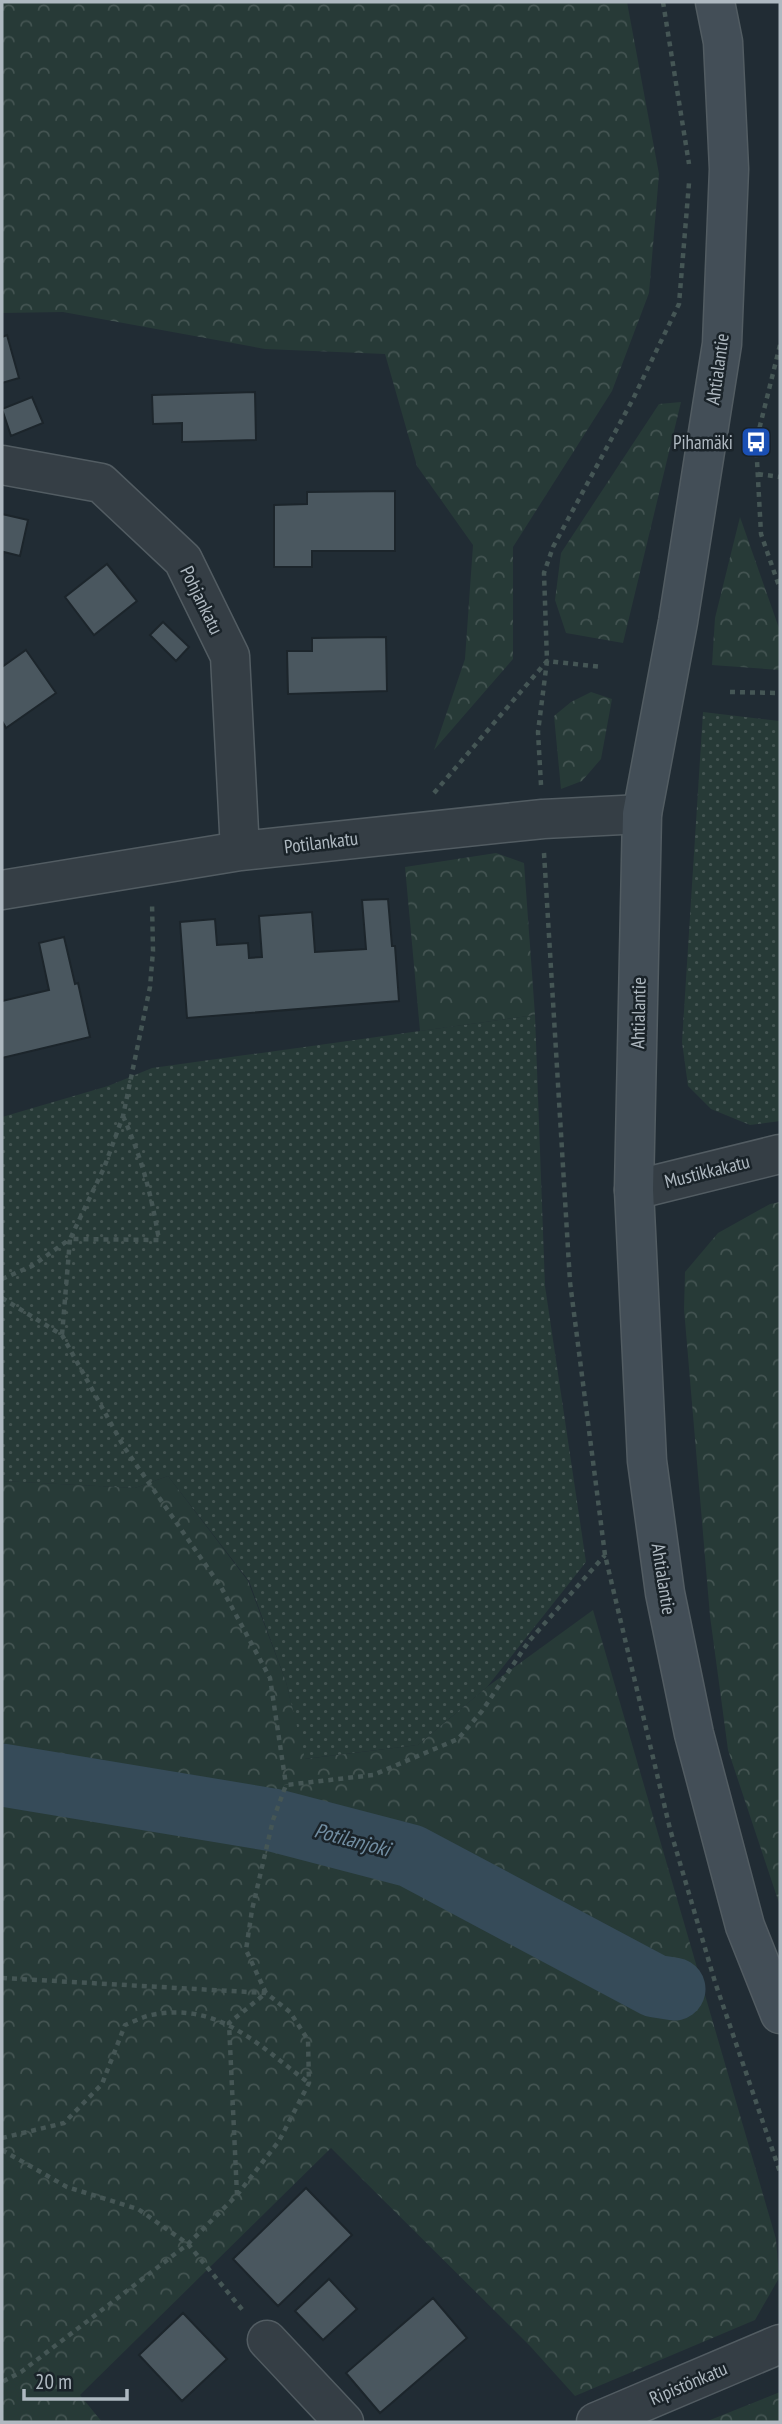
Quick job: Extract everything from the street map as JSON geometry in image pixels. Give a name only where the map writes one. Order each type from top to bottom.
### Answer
[{"type":"main road","name":"Ahtialantie","points":[[715,2],[723,42],[729,169],[722,344],[678,622],[642,814],[634,1189],[647,1461],[665,1593],[694,1734],[745,1926],[780,2014]]},
{"type":"street","name":"Pohjankatu","points":[[2,465],[101,483],[183,560],[230,656],[240,851]]},
{"type":"street","name":"Potilankatu","points":[[2,890],[240,851],[543,819],[642,814]]},
{"type":"street","name":"Mustikkakatu","points":[[634,1189],[780,1154]]},
{"type":"street","points":[[267,2340],[344,2422]]},
{"type":"street","name":"Ripistönkatu","points":[[596,2422],[780,2344]]},
{"type":"path","points":[[663,2],[690,167]]},
{"type":"path","points":[[537,732],[547,661],[544,573],[553,547],[633,399],[680,304],[689,181]]},
{"type":"path","points":[[780,345],[756,442],[761,534],[780,589]]},
{"type":"path","points":[[758,474],[780,477]]},
{"type":"path","points":[[547,661],[602,667]]},
{"type":"path","points":[[399,833],[547,661]]},
{"type":"path","points":[[730,692],[780,693]]},
{"type":"path","points":[[62,1335],[70,1239],[104,1167],[123,1116],[150,987],[153,951],[151,866]]},
{"type":"path","points":[[2,1279],[32,1266],[70,1239],[159,1240],[150,1188],[123,1116]]},
{"type":"path","points":[[2,1298],[62,1335],[124,1447],[221,1587],[270,1678],[286,1785],[273,1819],[252,1910],[246,1950],[266,1993],[290,2012],[308,2040],[309,2083],[279,2141],[237,2194],[188,2244],[21,2372],[2,2382]]},
{"type":"path","points":[[286,1785],[373,1775],[458,1739],[482,1711],[529,1641],[606,1555]]},
{"type":"path","points":[[2,1978],[266,1993]]},
{"type":"path","points":[[229,2023],[266,1993]]},
{"type":"path","points":[[2,2138],[64,2123],[102,2084],[125,2025],[150,2015],[197,2013],[229,2023],[309,2083]]},
{"type":"path","points":[[229,2023],[237,2194]]},
{"type":"path","points":[[2,2150],[67,2188],[138,2209],[188,2244],[267,2340]]},
{"type":"green space","points":[[2,2],[627,2],[659,174],[649,293],[612,391],[513,547],[513,659],[434,750],[465,659],[473,545],[417,466],[385,354],[265,349],[63,312],[2,313]]},
{"type":"green space","points":[[681,402],[623,643],[566,633],[555,600],[561,553],[659,404]]},
{"type":"green space","points":[[740,517],[780,631],[780,670],[712,665],[715,618]]},
{"type":"green space","points":[[591,692],[612,699],[601,759],[582,781],[561,789],[554,716],[571,702]]},
{"type":"green space","points":[[703,712],[780,721],[780,1121],[750,1125],[711,1109],[688,1086],[682,1042]]},
{"type":"green space","points":[[496,853],[524,863],[535,1015],[420,1031],[405,867]]},
{"type":"green space","points":[[535,1015],[545,1286],[586,1562],[487,1687],[418,1745],[304,1759],[286,1682],[249,1581],[168,1476],[135,1488],[2,1481],[2,1117],[108,1086],[152,1068]]},
{"type":"green space","points":[[780,1202],[780,1906],[728,1750],[710,1616],[684,1309],[685,1272],[718,1233],[770,1204]]},
{"type":"green space","points":[[168,1476],[248,1581],[286,1682],[305,1759],[418,1745],[487,1687],[593,1610],[776,2239],[779,2278],[755,2320],[575,2396],[530,2346],[331,2148],[80,2395],[102,2422],[2,2422],[2,1481],[135,1488]]},
{"type":"green space","points":[[780,2392],[780,2422],[705,2422]]},
{"type":"building","points":[[7,335],[19,378],[2,383],[2,337]]},
{"type":"building","points":[[255,392],[256,440],[182,442],[182,423],[153,424],[152,395]]},
{"type":"building","points":[[32,397],[43,423],[11,436],[2,409]]},
{"type":"building","points":[[395,491],[395,551],[312,551],[312,567],[274,567],[274,505],[307,504],[307,492]]},
{"type":"building","points":[[2,514],[28,520],[20,556],[4,552],[2,561]]},
{"type":"building","points":[[107,564],[137,601],[94,635],[65,597]]},
{"type":"building","points":[[163,622],[189,647],[176,661],[150,635]]},
{"type":"building","points":[[386,637],[387,691],[288,694],[287,651],[312,651],[312,638]]},
{"type":"building","points":[[26,650],[56,693],[6,728],[2,721],[2,667]]},
{"type":"building","points":[[388,899],[399,1001],[187,1018],[180,922],[215,919],[217,945],[248,943],[249,958],[262,957],[259,916],[312,912],[315,952],[366,949],[362,900]]},
{"type":"building","points":[[64,937],[90,1037],[2,1058],[2,1001],[49,990],[39,943]]},
{"type":"building","points":[[306,2188],[352,2235],[278,2306],[233,2259]]},
{"type":"building","points":[[329,2279],[357,2309],[323,2340],[295,2311]]},
{"type":"building","points":[[433,2298],[467,2338],[380,2413],[346,2373]]},
{"type":"building","points":[[183,2313],[227,2359],[182,2401],[139,2355]]},
{"type":"waterway","name":"Potilanjoki","points":[[2,1775],[273,1820],[411,1856],[655,1986],[674,1989]]},
{"type":"place","name":"Pihamäki","points":[[756,442]]}]
